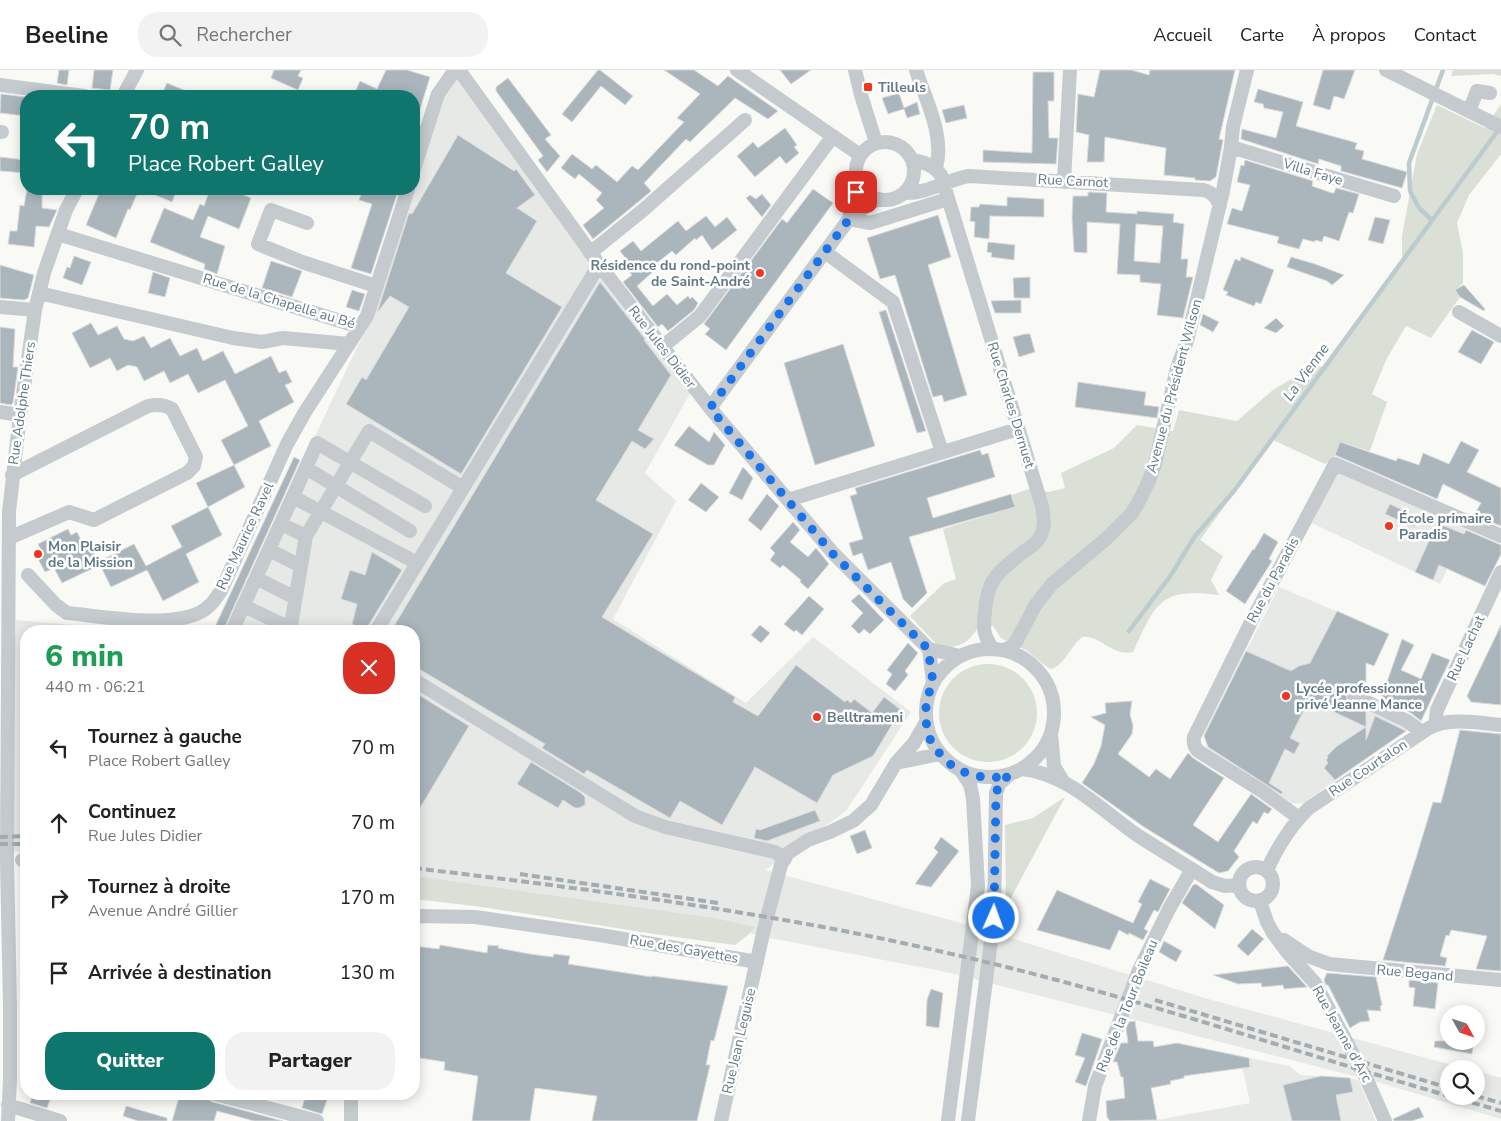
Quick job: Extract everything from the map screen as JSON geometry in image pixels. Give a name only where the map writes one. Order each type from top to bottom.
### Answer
[{"type":"street","points":[[126,90],[137,70]]},
{"type":"street","points":[[420,150],[438,94],[455,70]]},
{"type":"street","name":"Rue Jules Didier","points":[[459,70],[590,253],[710,408],[833,554],[928,649]]},
{"type":"street","points":[[737,70],[860,155]]},
{"type":"street","points":[[855,70],[876,143]]},
{"type":"street","points":[[912,160],[922,161],[936,168],[939,154],[937,136],[916,70]]},
{"type":"street","points":[[1064,181],[1070,70]]},
{"type":"street","name":"Avenue du Président Wilson","points":[[998,649],[1013,646],[1018,640],[1036,604],[1052,584],[1115,530],[1131,514],[1142,497],[1155,464],[1177,368],[1187,341],[1220,205],[1232,147],[1233,127],[1247,70]]},
{"type":"street","points":[[1386,70],[1496,125]]},
{"type":"street","points":[[0,85],[38,90]]},
{"type":"street","points":[[1469,111],[1477,91],[1490,93]]},
{"type":"street","points":[[590,253],[642,211],[745,120]]},
{"type":"street","points":[[662,346],[700,316],[833,136]]},
{"type":"street","points":[[710,408],[849,219],[870,203],[879,199],[892,199],[904,193],[912,181],[914,167],[909,154],[898,144],[876,143],[860,155],[856,172],[858,181],[866,193],[879,199]]},
{"type":"street","name":"Villa Faye","points":[[1232,147],[1394,196]]},
{"type":"street","name":"Rue Charles Dernuet","points":[[936,168],[944,184],[1042,506],[1044,525],[1038,540],[997,574],[990,584],[986,597],[983,624],[984,636],[998,649]]},
{"type":"street","name":"Rue Carnot","points":[[904,193],[915,193],[944,184],[956,178],[968,176],[1203,190]]},
{"type":"street","points":[[1203,190],[1216,186],[1226,177]]},
{"type":"street","points":[[849,219],[858,181]]},
{"type":"street","points":[[1203,190],[1210,192],[1216,197],[1220,205]]},
{"type":"street","name":"Rue Adolphe Thiers","points":[[8,1121],[10,1080],[5,1007],[9,654],[4,567],[6,531],[35,310],[44,273],[66,210],[74,195]]},
{"type":"street","name":"Rue de la Chapelle au Bé","points":[[58,234],[360,327],[367,316],[406,195]]},
{"type":"street","points":[[849,219],[870,224],[948,199]]},
{"type":"street","points":[[306,223],[271,210],[258,244],[302,262],[376,286]]},
{"type":"street","points":[[824,252],[893,302],[942,452]]},
{"type":"street","points":[[380,625],[600,265]]},
{"type":"street","points":[[39,292],[233,338],[262,342],[283,338],[350,344]]},
{"type":"street","points":[[0,306],[35,310]]},
{"type":"street","points":[[1459,312],[1501,336]]},
{"type":"street","name":"Rue Maurice Ravel","points":[[28,575],[56,605],[67,613],[162,622],[189,618],[208,607],[221,591],[287,444],[305,412],[360,327]]},
{"type":"street","points":[[6,531],[70,512],[94,520],[187,473],[194,466],[196,457],[172,409],[157,404],[148,406],[12,475]]},
{"type":"street","points":[[0,412],[20,415]]},
{"type":"street","points":[[788,500],[1018,429]]},
{"type":"street","points":[[291,625],[306,536],[369,431],[463,488]]},
{"type":"street","points":[[235,625],[317,443],[425,506]]},
{"type":"street","name":"Rue du Paradis","points":[[1299,818],[1262,791],[1198,752],[1193,742],[1251,622],[1334,464],[1501,536]]},
{"type":"street","points":[[306,468],[410,531]]},
{"type":"street","points":[[293,497],[417,563]]},
{"type":"street","points":[[281,524],[306,536]]},
{"type":"street","points":[[269,550],[301,566]]},
{"type":"street","name":"Rue Lachat","points":[[1435,725],[1437,710],[1501,572]]},
{"type":"street","points":[[256,578],[295,598]]},
{"type":"street","points":[[244,606],[280,625]]},
{"type":"street","points":[[933,682],[928,649],[960,656]]},
{"type":"street","points":[[1063,781],[1054,766],[1051,734],[1054,720],[1054,705],[1042,675],[1031,663],[1018,655],[998,649],[975,650],[960,656],[946,665],[933,682],[926,701],[926,722],[930,739],[940,754],[950,764],[961,771],[976,776],[993,778],[1031,770],[1063,781],[1136,834],[1218,885],[1230,887],[1239,885]]},
{"type":"street","points":[[420,684],[635,816],[664,827],[775,852],[785,859]]},
{"type":"street","points":[[1354,696],[1407,721],[1422,732]]},
{"type":"street","name":"Rue des Gayettes","points":[[420,916],[475,917],[600,934],[757,962],[776,879],[788,853],[808,840],[853,821],[871,805],[896,763],[914,743],[926,722]]},
{"type":"street","name":"Rue Courtalon","points":[[1267,870],[1282,841],[1299,818],[1322,799],[1422,732],[1435,725],[1461,722],[1501,725]]},
{"type":"street","points":[[968,1121],[994,918],[996,793],[1000,783],[1039,754],[1051,734]]},
{"type":"street","points":[[896,763],[940,754]]},
{"type":"street","points":[[948,1121],[978,886],[973,799],[970,784],[961,771]]},
{"type":"street","points":[[1256,866],[1267,870],[1273,878],[1274,887],[1269,896],[1260,901],[1246,898],[1239,885],[1245,870],[1256,866]]},
{"type":"street","name":"Rue de la Tour Boileau","points":[[1089,1121],[1095,1086],[1139,970],[1169,909],[1192,869]]},
{"type":"street","name":"Rue Jeanne d'Arc","points":[[1260,901],[1273,933],[1315,983],[1368,1080],[1386,1121]]},
{"type":"street","name":"Rue Begand","points":[[1273,933],[1308,956],[1329,964],[1501,980]]},
{"type":"street","name":"Rue Jean Leguise","points":[[721,1121],[757,962]]},
{"type":"street","points":[[1315,983],[1317,972],[1323,966],[1329,964]]},
{"type":"street","points":[[238,1100],[317,1121]]},
{"type":"street","points":[[351,1100],[351,1121]]},
{"type":"street","points":[[8,1104],[60,1121]]},
{"type":"shaded area","points":[[446,70],[454,70],[691,392],[645,473],[676,501],[613,619],[746,703],[813,637],[911,712],[846,811],[765,870],[965,924],[1208,999],[1440,1062],[1440,1101],[1377,1082],[951,973],[765,937],[738,930],[420,884],[420,625],[226,625],[369,322],[412,195],[420,195],[420,156]]},
{"type":"shaded area","points":[[1453,70],[1501,70],[1501,76],[1493,74],[1451,76]]},
{"type":"shaded area","points":[[1501,104],[1501,154],[1469,195],[1457,223],[1463,253],[1463,283],[1455,291],[1460,297],[1431,338],[1406,326],[1386,360],[1372,394],[1387,402],[1370,451],[1340,442],[1334,458],[1325,464],[1273,440],[1200,540],[1223,556],[1211,580],[1219,595],[1199,593],[1171,597],[1162,602],[1154,611],[1133,652],[1119,651],[1095,639],[1082,637],[1060,664],[1051,669],[1026,650],[1001,638],[993,626],[977,629],[966,642],[956,646],[939,647],[910,616],[944,583],[956,579],[943,529],[1015,507],[1012,495],[1029,489],[1049,492],[1065,488],[1061,473],[1114,448],[1137,425],[1173,431],[1179,410],[1237,421],[1273,390],[1316,364],[1324,368],[1402,262],[1402,236],[1417,154],[1437,105],[1485,128]]},
{"type":"shaded area","name":"École primaire Paradis","points":[[1335,471],[1466,528],[1440,584],[1312,523]]},
{"type":"shaded area","name":"Lycée professionnel privé Jeanne Mance","points":[[1279,587],[1369,625],[1362,670],[1348,699],[1406,726],[1406,731],[1302,804],[1291,803],[1208,748],[1204,733]]},
{"type":"shaded area","points":[[16,620],[74,625],[20,625],[20,851],[0,852],[0,793],[8,792]]},
{"type":"shaded area","points":[[988,664],[1007,668],[1023,678],[1033,694],[1037,713],[1033,732],[1023,748],[1007,758],[988,762],[969,758],[953,748],[943,732],[939,713],[943,694],[953,678],[969,668]]},
{"type":"shaded area","points":[[1065,797],[1006,907],[1005,825],[1033,818]]},
{"type":"shaded area","points":[[420,877],[714,918],[755,927],[735,945],[420,900]]},
{"type":"shaded area","points":[[1240,1056],[1289,1066],[1301,1075],[1350,1078],[1359,1081],[1376,1121],[1151,1121],[1250,1103]]},
{"type":"shaded area","points":[[1485,1074],[1501,1078],[1501,1119],[1454,1105],[1485,1105]]},
{"type":"building","points":[[59,70],[69,70],[67,85],[57,83]]},
{"type":"building","points":[[94,70],[113,70],[110,90],[92,88]]},
{"type":"building","points":[[274,70],[301,70],[298,76],[303,78],[298,90],[271,78]]},
{"type":"building","points":[[386,70],[407,70],[430,77],[420,109],[420,90],[356,90],[360,81],[377,89]]},
{"type":"building","points":[[598,70],[633,96],[625,105],[601,86],[572,122],[562,114]]},
{"type":"building","points":[[664,70],[694,70],[718,86],[728,76],[778,111],[768,119],[735,98],[690,142],[686,139],[644,183],[651,191],[649,193],[593,239],[583,225],[604,208],[596,200],[602,193],[579,174],[575,179],[561,168],[572,154],[592,169],[596,165],[617,182],[632,166],[638,170],[684,122],[677,118],[700,94]]},
{"type":"building","points":[[780,70],[811,70],[791,84]]},
{"type":"building","points":[[1100,70],[1131,70],[1149,75],[1150,70],[1235,70],[1219,139],[1223,140],[1216,177],[1210,181],[1164,175],[1166,148],[1105,137],[1104,162],[1087,162],[1089,135],[1076,132],[1078,94],[1094,97]]},
{"type":"building","points":[[1323,70],[1355,70],[1344,99],[1334,96],[1330,110],[1313,105]]},
{"type":"building","points":[[1033,72],[1054,72],[1054,101],[1048,101],[1049,138],[1058,138],[1056,164],[983,162],[983,150],[1032,153]]},
{"type":"building","points":[[508,78],[551,135],[545,139],[560,156],[547,172],[538,160],[543,156],[496,91],[496,87]]},
{"type":"building","points":[[167,83],[184,90],[164,90]]},
{"type":"building","points":[[1258,89],[1303,102],[1296,126],[1357,143],[1355,149],[1364,151],[1362,159],[1407,172],[1402,188],[1341,171],[1341,166],[1319,159],[1318,164],[1241,139],[1242,129],[1276,138],[1283,112],[1264,108],[1263,104],[1254,102]]},
{"type":"building","points":[[899,93],[904,108],[917,102],[920,114],[907,118],[904,109],[888,114],[882,98]]},
{"type":"building","points":[[1,94],[20,96],[20,115],[0,113]]},
{"type":"building","points":[[964,105],[967,118],[946,123],[942,110]]},
{"type":"building","points":[[785,128],[797,145],[794,147],[799,153],[786,164],[780,156],[755,177],[737,156],[753,142],[758,148]]},
{"type":"building","points":[[458,135],[514,171],[516,169],[535,195],[517,208],[537,221],[506,273],[562,307],[461,474],[346,404],[362,377],[366,380],[409,307],[390,296],[377,313],[409,213],[412,214]]},
{"type":"building","points":[[0,157],[20,159],[20,173],[0,171]]},
{"type":"building","points":[[1245,160],[1313,181],[1312,186],[1332,193],[1334,193],[1336,188],[1359,194],[1353,213],[1349,212],[1339,241],[1324,236],[1322,242],[1303,239],[1299,249],[1277,243],[1279,237],[1227,224],[1232,208],[1242,211],[1250,185],[1237,182],[1241,165],[1244,166]]},
{"type":"building","name":"Résidence du rond-point de Saint-André","points":[[813,189],[833,203],[726,350],[705,334],[710,329],[704,324],[782,219],[787,223]]},
{"type":"building","points":[[1088,192],[1107,193],[1106,212],[1137,214],[1137,211],[1174,214],[1173,222],[1184,224],[1181,259],[1188,259],[1186,277],[1193,277],[1183,318],[1157,315],[1161,284],[1140,282],[1140,275],[1117,274],[1120,224],[1087,222],[1087,253],[1074,252],[1073,196],[1088,196]],"holes":[[[1136,224],[1163,226],[1160,263],[1134,261]]]},
{"type":"building","points":[[762,194],[771,205],[762,217],[746,198],[750,195],[756,199]]},
{"type":"building","points":[[26,195],[42,195],[42,208],[57,210],[49,227],[36,226],[34,247],[8,244],[10,231],[17,231],[20,205],[24,206]]},
{"type":"building","points":[[98,195],[136,195],[130,210],[128,209],[116,238],[86,225]]},
{"type":"building","points":[[155,195],[175,195],[172,202]]},
{"type":"building","points":[[208,195],[243,195],[251,198],[239,229],[208,216],[200,237],[225,246],[217,274],[204,269],[205,264],[150,242],[164,208],[193,220],[200,204],[204,206]]},
{"type":"building","points":[[361,195],[397,195],[371,274],[351,268],[372,204],[359,200]]},
{"type":"building","points":[[1007,197],[1044,199],[1044,217],[990,216],[989,239],[974,237],[975,222],[970,221],[971,207],[979,207],[980,204],[1007,206]]},
{"type":"building","points":[[938,215],[951,257],[928,265],[967,395],[944,402],[942,395],[933,397],[895,275],[880,279],[867,238]]},
{"type":"building","points":[[706,216],[715,227],[727,217],[737,230],[712,250],[702,235],[696,240],[695,238],[676,255],[672,251],[653,266],[656,269],[637,286],[653,306],[667,294],[677,305],[688,296],[698,303],[694,310],[668,331],[662,324],[658,327],[623,282],[632,275],[629,272],[633,268],[620,251],[633,241],[641,251],[678,221],[686,231]]},
{"type":"building","points":[[1375,217],[1390,220],[1383,244],[1368,240]]},
{"type":"building","points":[[988,242],[1015,245],[1014,260],[991,257],[992,253],[987,252]]},
{"type":"building","points":[[74,256],[91,262],[82,285],[63,278],[67,267],[70,268]]},
{"type":"building","points":[[1241,257],[1274,270],[1261,304],[1256,302],[1254,306],[1226,295],[1228,292],[1223,290],[1235,259],[1240,261]]},
{"type":"building","points":[[1291,257],[1344,275],[1332,285],[1327,281],[1287,267]]},
{"type":"building","points":[[271,261],[302,271],[292,297],[262,288]]},
{"type":"building","points":[[0,265],[34,275],[28,298],[24,300],[0,298]]},
{"type":"building","points":[[153,272],[170,278],[165,297],[148,293]]},
{"type":"building","points":[[1030,277],[1030,298],[1014,298],[1013,278]]},
{"type":"building","points":[[600,282],[671,375],[638,430],[654,439],[645,449],[632,441],[596,500],[653,534],[602,617],[735,697],[733,702],[758,716],[796,665],[845,702],[847,700],[851,703],[854,699],[872,713],[884,697],[901,710],[873,756],[833,775],[817,803],[755,767],[722,825],[680,801],[670,818],[587,770],[584,774],[542,748],[545,744],[420,670],[420,625],[395,625]]},
{"type":"building","points":[[1464,285],[1485,309],[1484,311],[1460,297],[1455,290]]},
{"type":"building","points":[[352,290],[365,294],[359,311],[346,307]]},
{"type":"building","points":[[1021,300],[1021,313],[995,313],[991,301]]},
{"type":"building","points":[[886,310],[926,431],[917,433],[879,312]]},
{"type":"building","points":[[1203,314],[1219,322],[1213,332],[1200,325]]},
{"type":"building","points":[[1276,318],[1284,326],[1276,333],[1264,328]]},
{"type":"building","points":[[91,323],[98,335],[117,326],[124,339],[133,341],[144,336],[151,348],[170,338],[180,356],[197,348],[203,361],[223,351],[235,374],[271,356],[279,373],[286,370],[292,382],[285,385],[294,402],[259,421],[271,446],[234,465],[221,440],[248,426],[225,380],[198,393],[188,374],[170,383],[164,371],[144,381],[137,367],[128,365],[117,371],[110,358],[90,368],[72,333]]},
{"type":"building","points":[[0,327],[15,329],[13,367],[18,367],[13,403],[11,405],[0,403]]},
{"type":"building","points":[[1472,330],[1494,342],[1481,364],[1458,352]]},
{"type":"building","points":[[1030,334],[1035,352],[1019,357],[1013,337]]},
{"type":"building","points":[[843,344],[875,446],[815,465],[784,363]]},
{"type":"building","points":[[1078,382],[1146,392],[1144,405],[1159,407],[1157,418],[1075,407]]},
{"type":"building","points":[[689,426],[709,442],[714,432],[725,445],[714,465],[708,465],[674,445]]},
{"type":"building","points":[[1461,441],[1479,450],[1467,472],[1501,488],[1501,526],[1474,515],[1481,503],[1443,484],[1437,499],[1335,455],[1340,442],[1396,461],[1398,458],[1419,465],[1423,453],[1449,464]]},
{"type":"building","points":[[980,450],[982,455],[988,453],[995,477],[927,498],[933,518],[1011,494],[1015,507],[909,537],[927,593],[912,608],[903,599],[891,562],[868,570],[862,553],[853,556],[849,543],[863,539],[850,496],[857,494],[855,488]]},
{"type":"building","points":[[294,457],[300,460],[226,625],[216,625]]},
{"type":"building","points":[[234,465],[245,487],[208,507],[196,483]]},
{"type":"building","points":[[743,467],[753,478],[742,500],[729,493]]},
{"type":"building","points":[[701,483],[719,497],[706,512],[688,500]]},
{"type":"building","points":[[767,494],[779,506],[761,531],[748,520]]},
{"type":"building","points":[[1390,504],[1417,517],[1414,527],[1385,514]]},
{"type":"building","points":[[208,507],[222,535],[186,554],[199,582],[163,601],[147,570],[111,587],[100,565],[62,583],[54,568],[45,572],[35,553],[41,550],[38,544],[68,529],[71,535],[77,532],[82,542],[87,539],[98,562],[134,544],[146,566],[182,547],[171,526]]},
{"type":"building","points":[[793,522],[800,530],[790,542],[808,557],[816,548],[829,564],[808,589],[800,582],[801,580],[783,565],[780,568],[770,560],[775,553],[770,548]]},
{"type":"building","points":[[1437,523],[1464,534],[1466,530],[1501,545],[1501,554],[1485,586],[1439,565],[1433,580],[1415,572]]},
{"type":"building","points":[[1264,533],[1278,542],[1269,559],[1272,561],[1245,604],[1226,591]]},
{"type":"building","points":[[372,552],[402,570],[369,625],[354,625],[352,624],[357,604],[341,599],[350,570],[365,575]]},
{"type":"building","points":[[859,594],[884,620],[870,634],[864,629],[859,634],[851,626],[863,613],[851,601]]},
{"type":"building","points":[[809,596],[824,609],[802,635],[796,630],[794,632],[784,624]]},
{"type":"building","points":[[1337,611],[1389,634],[1374,666],[1366,663],[1366,681],[1362,690],[1353,687],[1346,693],[1347,701],[1366,711],[1366,727],[1309,700],[1290,738],[1300,743],[1294,754],[1285,749],[1269,783],[1283,792],[1281,794],[1208,747],[1204,736],[1246,651],[1291,671],[1299,666],[1310,663]]},
{"type":"building","points":[[760,625],[770,633],[761,643],[751,635]]},
{"type":"building","points":[[1501,625],[1501,705],[1471,702],[1467,696]]},
{"type":"building","points":[[1402,639],[1414,645],[1401,670],[1421,679],[1432,653],[1450,660],[1421,721],[1411,713],[1381,699]]},
{"type":"building","points":[[908,643],[918,653],[905,671],[908,675],[895,691],[886,684],[892,674],[887,670]]},
{"type":"building","points":[[420,696],[469,726],[420,808]]},
{"type":"building","points":[[1132,701],[1130,714],[1133,726],[1132,734],[1118,754],[1149,777],[1156,769],[1170,779],[1188,753],[1224,778],[1193,825],[1218,842],[1251,794],[1272,809],[1268,814],[1264,812],[1257,824],[1253,821],[1234,851],[1239,857],[1228,871],[1219,873],[1144,827],[1082,783],[1094,764],[1101,746],[1105,725],[1091,717],[1106,713],[1105,703]]},
{"type":"building","points":[[1375,716],[1406,731],[1335,780],[1324,768],[1328,763],[1326,760],[1327,756],[1337,746],[1366,727],[1366,740]]},
{"type":"building","points":[[1460,730],[1501,734],[1501,971],[1476,969],[1487,936],[1451,930],[1449,936],[1446,935],[1440,956],[1447,958],[1445,966],[1383,960],[1433,802],[1441,803]]},
{"type":"building","points":[[531,762],[581,793],[585,797],[585,805],[575,808],[563,800],[558,808],[517,784]]},
{"type":"building","points":[[815,810],[820,821],[767,841],[754,838],[756,829],[760,830]]},
{"type":"building","points":[[865,830],[872,848],[857,854],[850,836]]},
{"type":"building","points":[[941,837],[959,851],[931,887],[915,884],[938,852],[934,848]]},
{"type":"building","points":[[1150,879],[1170,889],[1158,912],[1154,910],[1144,929],[1148,931],[1143,940],[1119,930],[1110,950],[1037,930],[1057,890],[1133,923],[1142,904],[1138,902]]},
{"type":"building","points":[[1196,884],[1224,905],[1215,929],[1182,903],[1193,885]]},
{"type":"building","points":[[1252,929],[1264,939],[1248,956],[1237,946]]},
{"type":"building","points":[[1164,941],[1182,951],[1176,962],[1159,952]]},
{"type":"building","points":[[440,945],[487,953],[488,945],[499,946],[498,948],[530,954],[553,957],[554,954],[570,956],[568,964],[728,986],[714,1041],[711,1040],[706,1065],[710,1065],[697,1121],[592,1121],[597,1096],[535,1088],[530,1121],[472,1121],[478,1076],[444,1070],[445,1062],[420,1058],[420,947],[439,949]]},
{"type":"building","points":[[1288,966],[1307,987],[1284,989],[1283,985],[1262,987],[1261,983],[1238,984],[1213,975]]},
{"type":"building","points":[[1327,973],[1376,977],[1382,1005],[1380,1006],[1381,1011],[1367,1010],[1370,1021],[1360,1022],[1350,1028],[1328,985],[1326,985],[1324,980]]},
{"type":"building","points":[[1409,980],[1438,983],[1435,1009],[1413,1006],[1415,988],[1409,987]]},
{"type":"building","points":[[931,989],[943,993],[939,1028],[926,1026],[927,1000]]},
{"type":"building","points":[[1135,1021],[1138,1041],[1153,1041],[1154,1047],[1177,1043],[1249,1058],[1250,1067],[1184,1076],[1184,1078],[1170,1081],[1171,1084],[1151,1088],[1157,1120],[1110,1121],[1107,1117],[1106,1101],[1125,1098],[1123,1077],[1121,1077],[1117,1062],[1113,1062],[1121,1043],[1128,1043],[1126,1028],[1129,1022]]},
{"type":"building","points":[[1082,1033],[1102,1039],[1086,1086],[1075,1082],[1085,1058],[1075,1055]]},
{"type":"building","points":[[1435,1041],[1440,1041],[1440,1048],[1434,1047]]},
{"type":"building","points":[[1450,1050],[1473,1050],[1472,1054]]},
{"type":"building","points":[[1321,1076],[1350,1078],[1353,1092],[1336,1095],[1341,1121],[1292,1121],[1283,1085]]},
{"type":"building","points":[[31,1100],[50,1100],[47,1108],[30,1103]]},
{"type":"building","points":[[178,1100],[209,1100],[283,1121],[254,1121],[217,1111],[214,1121],[172,1121]]},
{"type":"building","points":[[304,1100],[327,1100],[322,1114],[302,1108]]},
{"type":"building","points":[[126,1106],[167,1118],[167,1121],[138,1121],[123,1116]]},
{"type":"building","points":[[1419,1107],[1424,1117],[1412,1121],[1394,1121],[1393,1119]]},
{"type":"waterway","points":[[1432,220],[1419,208],[1410,191],[1409,163],[1443,70]]},
{"type":"waterway","name":"La Vienne","points":[[1129,631],[1171,575],[1195,536],[1234,491],[1499,129]]},
{"type":"railway","points":[[0,837],[20,836]]},
{"type":"railway","points":[[0,844],[20,844]]},
{"type":"railway","points":[[420,869],[686,904],[889,940],[1080,986],[1440,1093]]},
{"type":"railway","points":[[520,874],[718,903]]},
{"type":"railway","points":[[1155,1000],[1440,1085]]},
{"type":"railway","points":[[1485,1099],[1501,1103]]},
{"type":"railway","points":[[1480,1105],[1501,1111]]},
{"type":"place","name":"Tilleuls","points":[[868,87]]},
{"type":"place","name":"Résidence du rond-point de Saint-André","points":[[760,273]]},
{"type":"place","name":"École primaire Paradis","points":[[1389,526]]},
{"type":"place","name":"Mon Plaisir de la Mission","points":[[38,554]]},
{"type":"place","name":"Lycée professionnel privé Jeanne Mance","points":[[1286,696]]},
{"type":"place","name":"Belltrameni","points":[[817,717]]},
{"type":"route","points":[[856,192],[849,219],[710,408],[833,554],[928,649],[933,671],[933,682],[926,701],[926,722],[930,739],[940,754],[961,771],[976,776],[993,778],[1009,775],[1000,783],[996,793],[994,918]]}]
